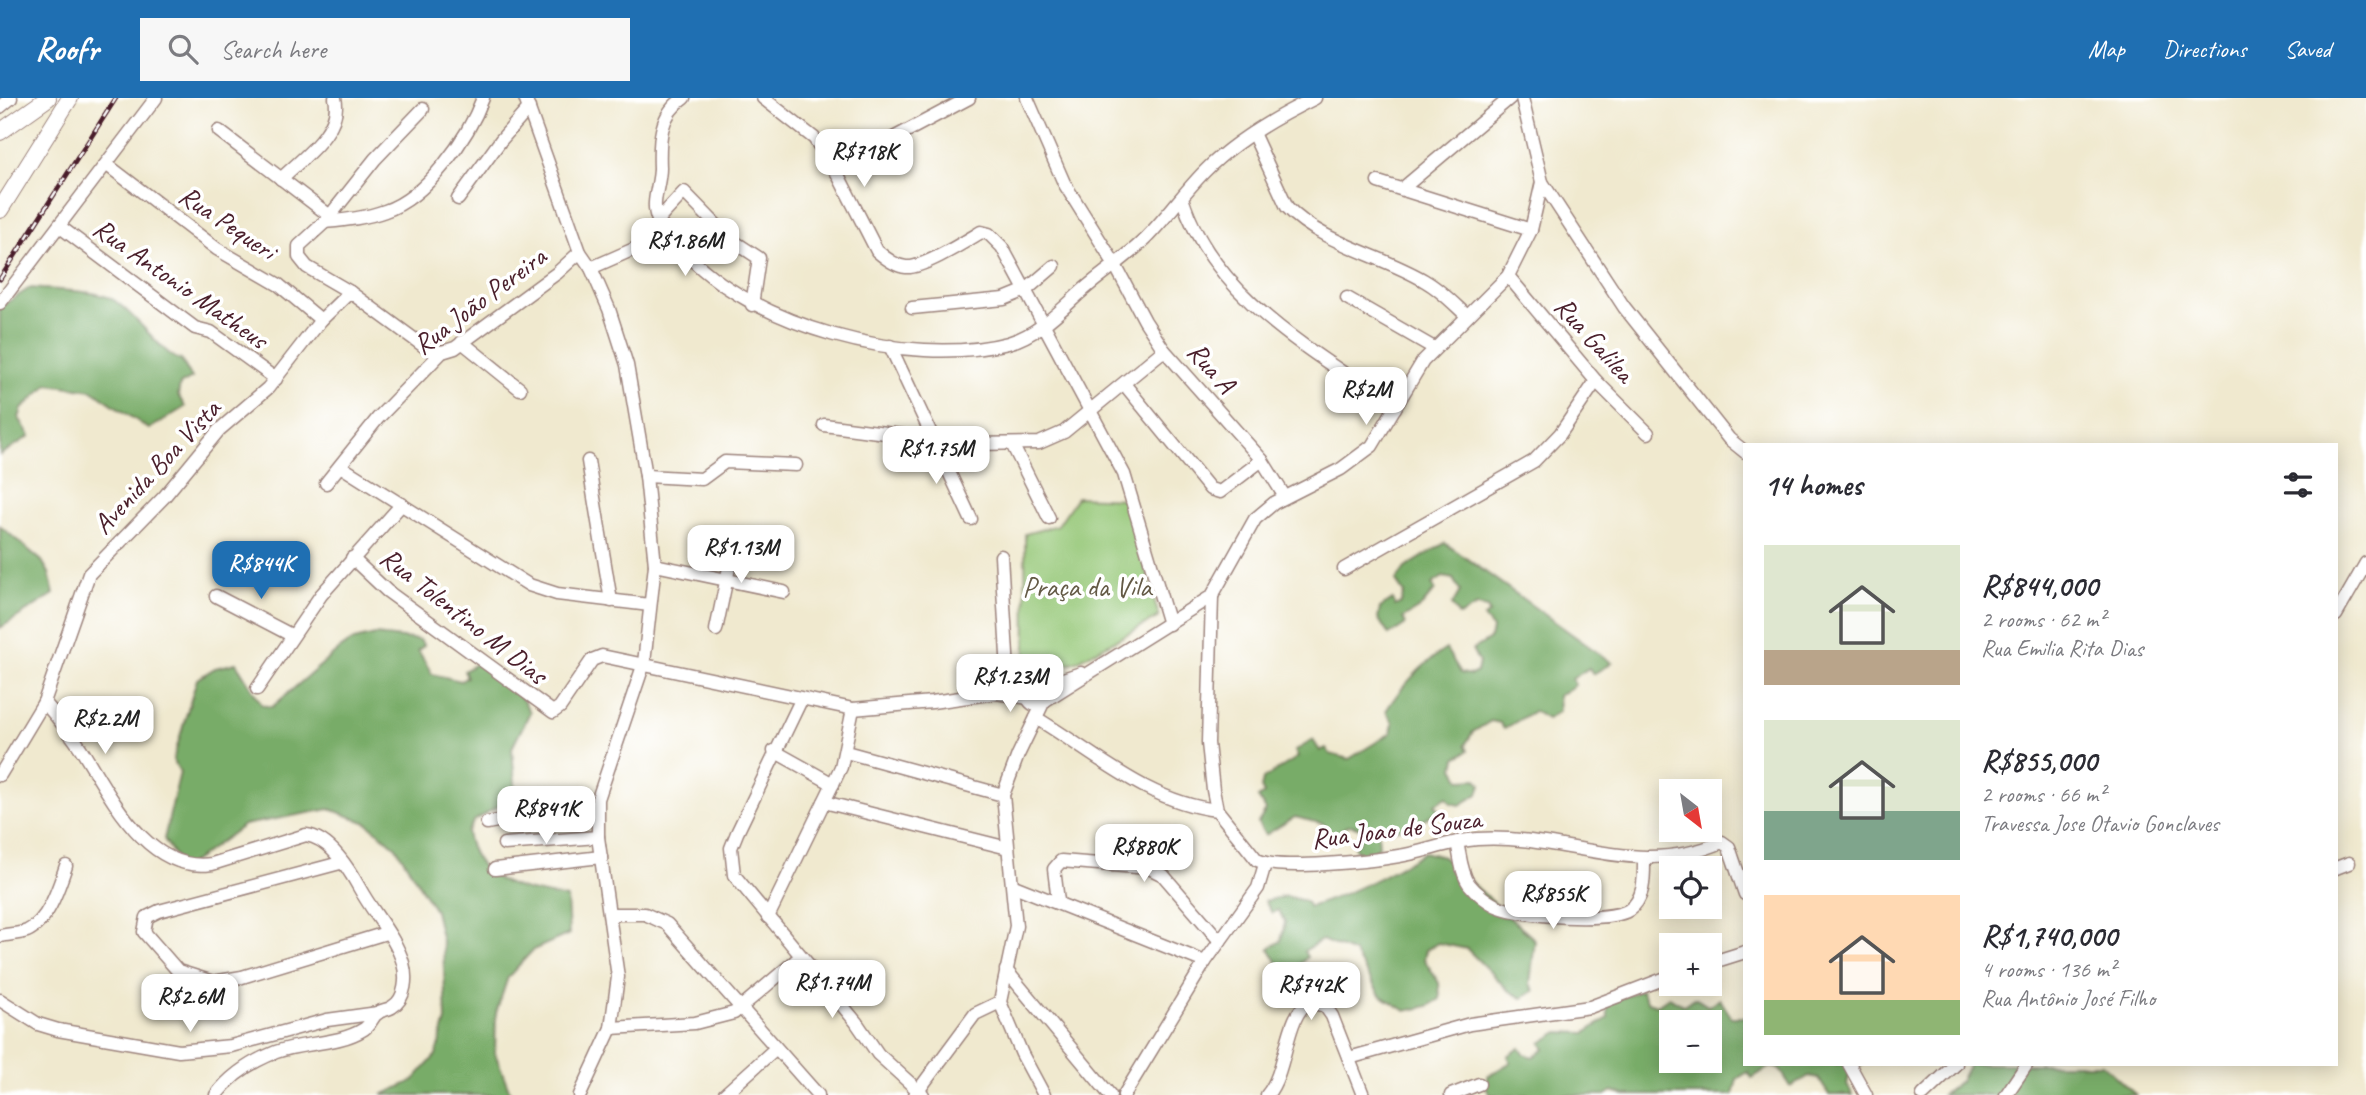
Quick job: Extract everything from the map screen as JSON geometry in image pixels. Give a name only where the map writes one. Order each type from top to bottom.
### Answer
[{"type":"main road","points":[[0,132],[48,98]]},
{"type":"main road","points":[[0,210],[70,98]]},
{"type":"street","points":[[0,107],[11,98]]},
{"type":"street","points":[[0,303],[156,98]]},
{"type":"street","points":[[281,179],[332,127],[337,105],[335,98]]},
{"type":"street","points":[[219,131],[328,219],[384,211],[414,195],[473,125],[483,98]]},
{"type":"street","points":[[684,98],[675,104],[658,139],[660,173],[654,207],[658,220],[668,234],[702,272],[752,305],[816,329],[890,346],[933,350],[995,345],[1022,338],[1043,326],[1114,262],[1140,244],[1206,170],[1253,133],[1287,111],[1315,98]]},
{"type":"street","points":[[763,98],[814,138],[835,169],[877,251],[897,265],[915,267],[984,232],[1002,247],[1043,326],[1093,411],[1124,474],[1169,624]]},
{"type":"street","points":[[835,169],[969,98]]},
{"type":"street","name":"Rua A","points":[[1027,98],[1064,183],[1114,262],[1145,321],[1164,350],[1262,460],[1285,496]]},
{"type":"street","points":[[1284,98],[1287,111]]},
{"type":"street","points":[[1402,189],[1510,98]]},
{"type":"street","points":[[1522,98],[1542,181],[1624,307],[1729,439],[1743,450]]},
{"type":"street","points":[[458,199],[527,103]]},
{"type":"street","points":[[527,103],[580,252],[591,268],[622,346],[646,476],[655,565],[644,663],[602,784],[597,809],[598,837],[618,977],[611,1028],[580,1095]]},
{"type":"street","points":[[423,109],[375,159],[328,219],[299,246],[299,257],[307,267],[350,292],[429,350],[442,352]]},
{"type":"street","points":[[1253,133],[1287,207],[1293,213],[1312,227],[1424,280],[1467,316]]},
{"type":"street","name":"Rua Pequeri","points":[[106,164],[217,249],[279,285],[321,320]]},
{"type":"street","points":[[1124,1095],[1205,962],[1258,888],[1265,864],[1251,855],[1217,810],[1208,743],[1212,596],[1255,519],[1285,496],[1341,469],[1362,455],[1381,435],[1434,348],[1508,276],[1531,230],[1542,181]]},
{"type":"street","points":[[1378,182],[1531,230]]},
{"type":"street","points":[[658,220],[684,192],[730,239],[759,258],[752,305]]},
{"type":"street","points":[[1182,198],[1193,227],[1208,253],[1265,316],[1395,408]]},
{"type":"street","name":"Rua Antonio Matheus","points":[[59,226],[195,328],[211,332],[276,380]]},
{"type":"street","points":[[591,268],[668,234]]},
{"type":"street","name":"Rua João Pereira","points":[[326,484],[378,418],[442,352],[462,342],[557,273],[580,252]]},
{"type":"street","points":[[912,308],[1004,299],[1026,290],[1054,266]]},
{"type":"street","name":"Rua Galilea","points":[[1508,276],[1596,381],[1648,433]]},
{"type":"street","name":"Avenida Boa Vista","points":[[0,775],[44,702],[89,574],[164,497],[219,430],[276,380],[321,320],[350,292]]},
{"type":"street","points":[[1347,298],[1434,348]]},
{"type":"street","points":[[462,342],[520,389]]},
{"type":"street","points":[[890,346],[971,519]]},
{"type":"street","points":[[824,425],[970,444],[1013,446],[1039,443],[1065,432],[1164,350]]},
{"type":"street","points":[[1343,569],[1534,461],[1560,434],[1596,381]]},
{"type":"street","points":[[1125,385],[1210,489],[1220,492],[1227,489],[1262,460]]},
{"type":"street","points":[[1013,446],[1049,518]]},
{"type":"street","points":[[588,461],[611,601]]},
{"type":"street","points":[[646,476],[702,479],[725,462],[796,465]]},
{"type":"street","points":[[340,466],[529,585],[557,594],[650,605]]},
{"type":"street","points":[[257,689],[291,635],[352,558],[402,503]]},
{"type":"street","points":[[716,631],[736,534]]},
{"type":"street","points":[[1001,556],[1009,688]]},
{"type":"street","name":"Rua Tolentino M Dias","points":[[352,558],[387,591],[553,712],[560,708],[597,657],[644,663]]},
{"type":"street","points":[[2338,612],[2366,563]]},
{"type":"street","points":[[655,565],[784,592]]},
{"type":"street","points":[[216,596],[291,635]]},
{"type":"street","points":[[1032,694],[1034,704],[1044,702],[1085,673],[1212,596]]},
{"type":"street","points":[[644,663],[801,700],[853,709],[996,693],[1032,694],[1085,673]]},
{"type":"street","points":[[996,693],[1009,688],[1032,694]]},
{"type":"street","points":[[1032,694],[1033,723]]},
{"type":"street","points":[[801,700],[737,832],[730,862],[743,888],[856,1022],[878,1054],[919,1094],[975,1014],[1000,1002]]},
{"type":"street","points":[[0,1000],[38,1024],[58,1030],[179,1051],[231,1046],[327,1020],[377,1013],[396,1004],[405,987],[404,964],[386,933],[355,880],[327,844],[317,836],[306,835],[212,864],[187,865],[171,860],[140,834],[122,814],[79,746],[44,702]]},
{"type":"street","points":[[1044,702],[1003,794],[1016,926],[1000,1002],[1022,1054],[1044,1095]]},
{"type":"street","points":[[768,917],[833,784],[846,752],[853,709]]},
{"type":"street","points":[[1033,723],[1056,730],[1146,789],[1174,802],[1217,810]]},
{"type":"street","points":[[774,751],[833,784]]},
{"type":"street","points":[[846,752],[1003,794]]},
{"type":"street","points":[[824,802],[1008,848]]},
{"type":"street","points":[[487,823],[556,810],[597,809]]},
{"type":"street","points":[[504,844],[598,837]]},
{"type":"street","name":"Rua Joao de Souza","points":[[1265,864],[1399,856],[1477,839],[1517,841],[1644,860],[1694,855],[1722,842],[1726,844],[1743,889]]},
{"type":"street","points":[[1457,842],[1468,881],[1483,896],[1511,910],[1552,915],[1607,915],[1629,909],[1640,896],[1644,881],[1644,860]]},
{"type":"street","points":[[495,869],[601,856]]},
{"type":"street","points":[[1058,901],[1053,878],[1055,865],[1061,861],[1149,868],[1173,884],[1220,941]]},
{"type":"street","points":[[340,863],[159,911],[145,920],[146,937],[178,971],[214,982],[242,977],[386,933]]},
{"type":"street","points":[[2338,867],[2349,863]]},
{"type":"street","points":[[0,936],[26,932],[33,928],[57,893],[66,866]]},
{"type":"street","points":[[1014,886],[1058,901],[1205,962]]},
{"type":"street","points":[[611,914],[645,914],[667,923],[818,1095]]},
{"type":"street","points":[[1722,960],[1743,954]]},
{"type":"street","points":[[611,1028],[695,1023],[724,1017],[743,1008],[800,957]]},
{"type":"street","points":[[1006,970],[1110,1095]]},
{"type":"street","points":[[1349,1058],[1470,1024],[1590,1007],[1659,981]]},
{"type":"street","points":[[1267,1095],[1278,1079],[1297,1012],[1301,1005],[1310,1002],[1325,1006],[1332,1016],[1363,1095]]},
{"type":"street","points":[[216,1095],[242,1070],[260,1059],[279,1051],[361,1031],[377,1013]]},
{"type":"street","points":[[724,1095],[776,1048]]},
{"type":"street","points":[[1850,1066],[1866,1095]]},
{"type":"street","points":[[1923,1095],[1954,1066]]},
{"type":"street","points":[[2006,1095],[2026,1066]]},
{"type":"street","points":[[1451,1095],[1479,1084]]},
{"type":"green space","points":[[30,288],[95,294],[121,305],[166,351],[181,360],[192,378],[180,385],[178,395],[185,407],[149,429],[92,390],[48,384],[22,409],[19,418],[30,436],[0,455],[0,307]]},
{"type":"green space","name":"Praça da Vila","points":[[1077,497],[1127,499],[1159,617],[1075,662],[1026,674],[1025,534],[1058,525]]},
{"type":"green space","points":[[0,526],[42,561],[49,573],[54,594],[0,628]]},
{"type":"green space","points":[[1445,543],[1612,663],[1593,674],[1589,668],[1572,679],[1575,685],[1558,696],[1559,711],[1547,719],[1534,711],[1504,729],[1500,723],[1491,721],[1473,732],[1465,745],[1468,751],[1456,758],[1454,768],[1461,780],[1477,779],[1481,784],[1478,794],[1460,805],[1451,803],[1447,797],[1435,804],[1439,810],[1415,825],[1393,830],[1389,824],[1378,831],[1379,847],[1361,858],[1354,846],[1360,842],[1362,833],[1358,827],[1349,825],[1331,836],[1324,824],[1295,817],[1265,835],[1258,823],[1266,810],[1258,798],[1264,794],[1261,788],[1263,779],[1298,757],[1295,751],[1313,740],[1320,751],[1326,748],[1330,754],[1349,759],[1391,733],[1393,723],[1386,711],[1405,685],[1446,649],[1461,673],[1471,675],[1477,672],[1479,662],[1472,650],[1490,639],[1492,629],[1484,617],[1490,613],[1487,608],[1477,606],[1459,616],[1452,605],[1460,591],[1453,579],[1443,577],[1432,584],[1435,590],[1421,607],[1403,618],[1406,624],[1389,635],[1378,618],[1380,608],[1392,600],[1395,606],[1401,603],[1404,593],[1396,581],[1405,568]]},
{"type":"green space","points":[[375,635],[420,640],[424,646],[418,650],[432,674],[461,681],[467,677],[464,671],[482,660],[519,694],[530,712],[512,748],[516,795],[474,821],[467,832],[472,849],[490,874],[503,882],[534,892],[567,898],[569,934],[533,950],[508,977],[496,1013],[495,1053],[511,1095],[382,1095],[413,1081],[436,1055],[446,1020],[443,946],[435,911],[396,847],[367,823],[330,809],[244,825],[183,869],[164,839],[180,772],[173,760],[197,679],[215,668],[236,663],[262,705],[272,707],[342,647],[354,640]]},
{"type":"green space","points":[[1424,852],[1443,857],[1535,940],[1530,984],[1534,991],[1522,998],[1508,990],[1467,949],[1438,943],[1426,950],[1424,959],[1439,983],[1440,999],[1428,1006],[1406,1011],[1380,995],[1354,953],[1322,940],[1304,951],[1307,957],[1287,978],[1269,948],[1281,941],[1285,922],[1278,910],[1272,913],[1265,901],[1286,896],[1305,901],[1309,907],[1368,883]]},
{"type":"green space","points":[[1641,990],[1648,1002],[1657,1005],[1669,997],[1683,1005],[1695,998],[1708,1006],[1720,999],[1731,1017],[1743,1017],[1743,1066],[1860,1066],[1849,1076],[1847,1085],[1853,1095],[1829,1095],[1818,1078],[1809,1076],[1791,1087],[1780,1069],[1770,1067],[1752,1078],[1748,1072],[1737,1079],[1733,1095],[1625,1095],[1612,1091],[1605,1095],[1491,1095],[1485,1086],[1488,1076],[1511,1062],[1508,1056],[1520,1048],[1524,1054],[1533,1057],[1545,1049],[1541,1043],[1559,1032],[1585,1033],[1608,1018],[1607,1003]]},
{"type":"green space","points":[[1968,1066],[2104,1066],[2136,1095],[1942,1095],[1960,1081]]},
{"type":"railway","points":[[0,279],[116,98]]}]
